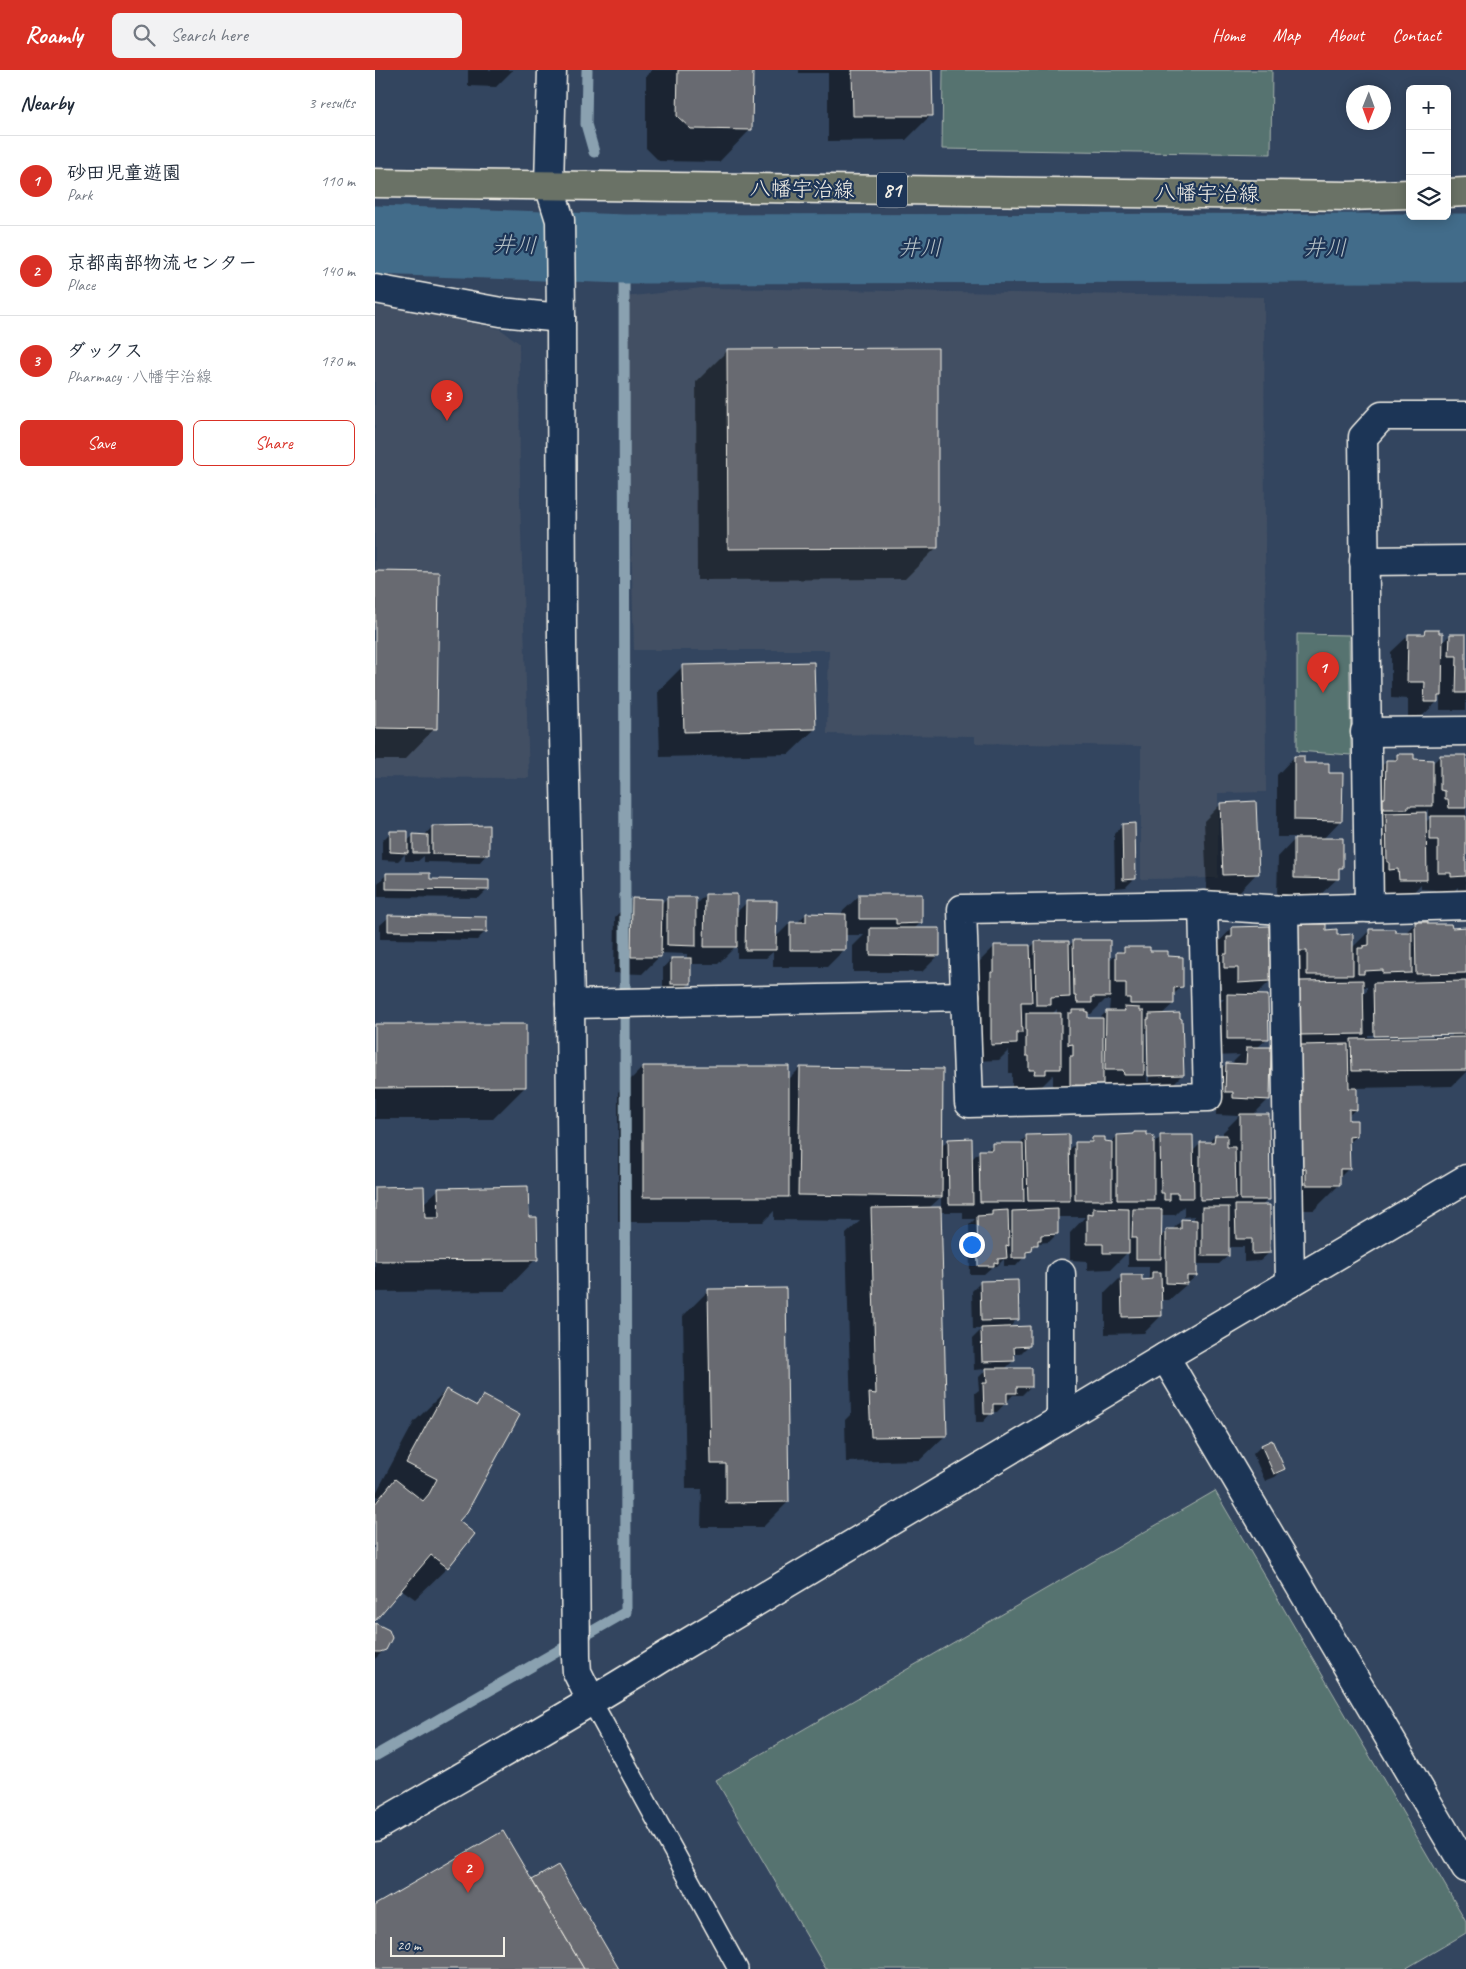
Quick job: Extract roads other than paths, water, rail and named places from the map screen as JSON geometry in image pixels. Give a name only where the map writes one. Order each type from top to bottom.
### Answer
[{"type":"main road","name":"八幡宇治線","points":[[375,183],[1349,196],[1406,194]]},
{"type":"main road","points":[[1451,193],[1466,192]]},
{"type":"street","points":[[552,70],[549,186],[559,220],[561,308],[562,646],[570,1004],[577,1672],[592,1702]]},
{"type":"street","points":[[375,290],[501,312],[561,308]]},
{"type":"street","points":[[1369,908],[1365,732],[1363,437],[1381,416],[1466,416]]},
{"type":"street","points":[[1364,561],[1466,560]]},
{"type":"street","points":[[1365,732],[1466,731]]},
{"type":"street","points":[[1203,905],[1208,1097],[969,1103],[962,909],[1203,905],[1284,910],[1466,905]]},
{"type":"street","points":[[1284,910],[1290,1283]]},
{"type":"street","points":[[570,1004],[965,996]]},
{"type":"street","points":[[375,1827],[547,1726],[592,1702],[662,1658],[1061,1419],[1466,1179]]},
{"type":"street","points":[[1061,1274],[1061,1419]]},
{"type":"street","points":[[1165,1357],[1466,1868]]},
{"type":"lane","points":[[592,1702],[738,1969]]},
{"type":"waterway","points":[[587,70],[586,124],[594,152]]},
{"type":"waterway","points":[[375,1756],[626,1612],[624,249],[615,220]]},
{"type":"waterway","name":"井川","points":[[375,240],[624,249],[1466,248]]},
{"type":"place","name":"ダックス","points":[[447,421]]},
{"type":"place","name":"砂田児童遊園","points":[[1323,693]]},
{"type":"place","name":"京都南部物流センター","points":[[468,1893]]}]
